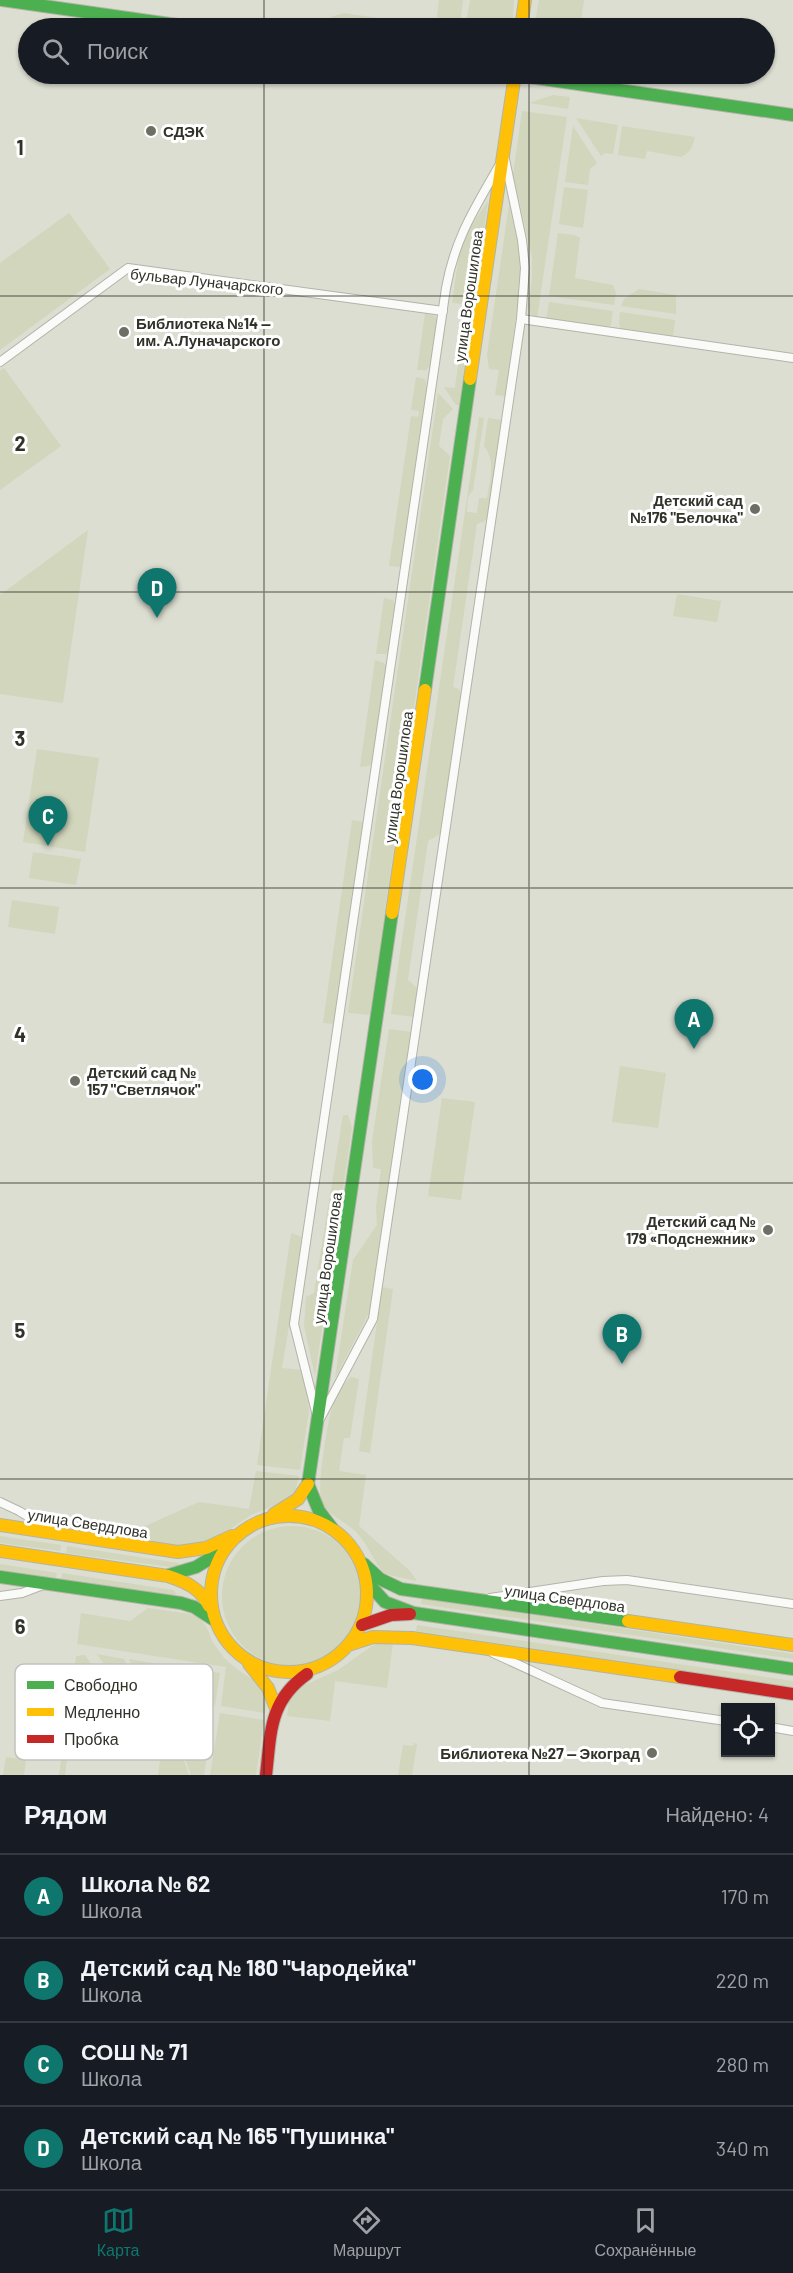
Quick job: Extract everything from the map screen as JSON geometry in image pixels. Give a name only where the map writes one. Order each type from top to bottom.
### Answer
[{"type":"main road","points":[[2,0],[128,18]]},
{"type":"main road","points":[[522,18],[525,0]]},
{"type":"main road","name":"улица Ворошилова","points":[[309,1484],[504,156],[511,84]]},
{"type":"main road","points":[[581,84],[793,115]]},
{"type":"main road","points":[[214,1617],[211,1593],[214,1570],[225,1550],[239,1533],[285,1509],[298,1499],[309,1484]]},
{"type":"main road","points":[[309,1484],[319,1511],[332,1528],[351,1545],[364,1568],[368,1583],[368,1599],[362,1625],[351,1644]]},
{"type":"main road","points":[[265,1519],[289,1515],[305,1517],[332,1528]]},
{"type":"main road","name":"улица Свердлова","points":[[0,1525],[178,1552],[195,1552],[211,1548],[239,1533]]},
{"type":"main road","name":"улица Свердлова","points":[[351,1545],[369,1572],[401,1589],[793,1645]]},
{"type":"main road","points":[[168,1575],[197,1568],[225,1550]]},
{"type":"main road","points":[[0,1551],[168,1575],[188,1582],[204,1595],[229,1645],[261,1677],[275,1706]]},
{"type":"main road","points":[[0,1577],[181,1603],[214,1617]]},
{"type":"main road","points":[[368,1583],[384,1602],[414,1613],[793,1669]]},
{"type":"main road","points":[[362,1625],[391,1616],[414,1613]]},
{"type":"main road","points":[[266,1775],[275,1706],[282,1693],[292,1683],[333,1660],[351,1644],[358,1640],[380,1636],[793,1694]]},
{"type":"main road","points":[[243,1658],[261,1667],[281,1672],[296,1673],[317,1668]]},
{"type":"street","points":[[318,1422],[294,1324],[451,260],[462,232],[504,156]]},
{"type":"street","points":[[318,1422],[373,1319],[521,319],[525,268],[522,240],[504,156]]},
{"type":"street","name":"бульвар Луначарского","points":[[0,362],[128,268],[443,311]]},
{"type":"street","points":[[521,319],[793,358]]},
{"type":"street","points":[[0,1502],[55,1533]]},
{"type":"street","points":[[477,1600],[603,1581],[627,1580],[793,1604]]},
{"type":"street","points":[[0,1596],[22,1593],[45,1583]]},
{"type":"street","points":[[485,1649],[602,1703],[721,1720]]},
{"type":"street","points":[[775,1728],[793,1731]]},
{"type":"green space","points":[[439,0],[463,0],[461,18],[437,17]]},
{"type":"green space","points":[[470,0],[514,0],[513,18],[467,18]]},
{"type":"green space","points":[[539,0],[584,0],[581,18],[536,18]]},
{"type":"green space","points":[[344,13],[377,18],[331,18]]},
{"type":"green space","points":[[553,95],[570,97],[568,109],[529,103]]},
{"type":"green space","points":[[522,111],[567,117],[537,318],[531,315],[529,307],[532,256],[513,174]]},
{"type":"green space","points":[[576,118],[618,125],[613,154],[605,153],[601,156]]},
{"type":"green space","points":[[573,126],[597,163],[590,169],[588,185],[565,182]]},
{"type":"green space","points":[[622,126],[695,137],[691,149],[681,157],[647,151],[645,159],[618,155]]},
{"type":"green space","points":[[564,187],[588,190],[583,228],[559,224]]},
{"type":"green space","points":[[488,201],[459,405],[456,405],[444,387],[455,388],[466,304],[452,303],[459,255],[471,226]]},
{"type":"green space","points":[[509,205],[518,245],[521,278],[505,396],[495,395],[499,370],[489,369],[487,355]]},
{"type":"green space","points":[[69,213],[110,269],[0,350],[0,263]]},
{"type":"green space","points":[[558,233],[580,238],[575,278],[613,285],[616,293],[614,305],[549,296]]},
{"type":"green space","points":[[639,289],[676,295],[676,314],[621,306],[624,299]]},
{"type":"green space","points":[[549,302],[613,311],[611,325],[605,328],[546,320]]},
{"type":"green space","points":[[620,312],[675,320],[673,336],[621,330]]},
{"type":"green space","points":[[425,313],[435,316],[437,321],[431,365],[426,370],[417,370]]},
{"type":"green space","points":[[4,368],[61,446],[0,490],[0,371]]},
{"type":"green space","points":[[416,377],[425,379],[427,388],[401,567],[389,566],[411,416],[418,417],[419,411],[411,410]]},
{"type":"green space","points":[[438,393],[453,409],[443,419],[439,446],[450,456],[370,1015],[348,1013]]},
{"type":"green space","points":[[479,417],[484,418],[473,490],[468,497],[467,512],[477,513],[479,498],[487,498],[491,471],[490,458],[484,446],[488,418],[502,420],[488,515],[485,521],[477,524],[453,687],[459,689],[461,694],[442,833],[428,841],[408,980],[419,990],[414,1017],[391,1014]]},
{"type":"green space","points":[[88,530],[63,703],[0,694],[0,595]]},
{"type":"green space","points":[[677,594],[721,601],[717,622],[673,616]]},
{"type":"green space","points":[[384,598],[393,600],[395,605],[388,651],[386,654],[376,654]]},
{"type":"green space","points":[[375,660],[384,663],[387,667],[372,763],[369,766],[360,767]]},
{"type":"green space","points":[[37,749],[99,758],[85,852],[23,842]]},
{"type":"green space","points":[[352,820],[363,822],[334,1024],[323,1023]]},
{"type":"green space","points":[[33,852],[81,859],[76,885],[29,878]]},
{"type":"green space","points":[[12,900],[59,907],[55,934],[8,927]]},
{"type":"green space","points":[[389,1029],[412,1032],[369,1313],[335,1378],[353,1260],[377,1225],[376,1207],[381,1169],[373,1168],[372,1141]]},
{"type":"green space","points":[[620,1066],[666,1073],[658,1128],[612,1122]]},
{"type":"green space","points":[[442,1098],[475,1102],[461,1200],[428,1196]]},
{"type":"green space","points":[[343,1115],[348,1115],[352,1128],[315,1376],[304,1326],[306,1297],[314,1293]]},
{"type":"green space","points":[[291,1233],[302,1237],[303,1244],[282,1368],[304,1370],[309,1411],[300,1470],[257,1465]]},
{"type":"green space","points":[[382,1287],[393,1289],[370,1453],[359,1451]]},
{"type":"green space","points":[[352,1377],[359,1379],[350,1438],[344,1438],[339,1471],[366,1475],[359,1526],[410,1571],[417,1581],[385,1574],[357,1533],[329,1512],[322,1503],[321,1472],[331,1412],[339,1392]]},
{"type":"green space","points":[[256,1471],[299,1476],[295,1492],[290,1499],[251,1515],[214,1540],[192,1548],[161,1545],[134,1531],[199,1502],[249,1509]]},
{"type":"green space","points":[[292,1526],[319,1532],[331,1538],[341,1547],[350,1557],[356,1569],[362,1596],[356,1623],[350,1635],[341,1645],[331,1654],[319,1660],[292,1666],[265,1660],[253,1654],[243,1645],[234,1635],[228,1623],[222,1596],[228,1569],[234,1557],[243,1547],[253,1538],[265,1532]]},
{"type":"green space","points":[[0,1536],[61,1545],[60,1551],[0,1543]]},
{"type":"green space","points":[[67,1546],[178,1563],[182,1567],[66,1553]]},
{"type":"green space","points":[[0,1564],[57,1573],[56,1578],[0,1570]]},
{"type":"green space","points":[[62,1573],[173,1590],[177,1594],[61,1580]]},
{"type":"green space","points":[[422,1598],[793,1654],[793,1659],[421,1604]]},
{"type":"green space","points":[[148,1608],[190,1614],[200,1618],[224,1658],[263,1686],[267,1697],[265,1713],[221,1706],[226,1667],[77,1644],[81,1613],[130,1621]]},
{"type":"green space","points":[[417,1625],[793,1681],[793,1687],[416,1631]]},
{"type":"green space","points":[[383,1642],[393,1643],[387,1688],[335,1681],[330,1721],[287,1716],[289,1701],[298,1688],[338,1670],[372,1646]]},
{"type":"green space","points":[[97,1654],[124,1659],[126,1664],[104,1664]]},
{"type":"green space","points":[[85,1655],[92,1664],[75,1664],[76,1656]]},
{"type":"green space","points":[[129,1659],[159,1664],[131,1664]]},
{"type":"green space","points":[[213,1672],[220,1673],[215,1705],[213,1705]]},
{"type":"green space","points":[[220,1713],[264,1720],[256,1775],[210,1775]]},
{"type":"green space","points":[[414,1743],[417,1744],[412,1775],[398,1775],[403,1745],[413,1746]]},
{"type":"green space","points":[[6,1757],[26,1760],[24,1775],[3,1775]]},
{"type":"green space","points":[[61,1760],[67,1760],[65,1775],[59,1775]]},
{"type":"green space","points":[[160,1760],[184,1760],[189,1775],[158,1775]]},
{"type":"green space","points":[[186,1760],[206,1760],[204,1775],[191,1775]]},
{"type":"traffic: fast","points":[[2,0],[128,18]]},
{"type":"traffic: fast","points":[[578,84],[793,115]]},
{"type":"traffic: fast","points":[[425,690],[470,379]]},
{"type":"traffic: fast","points":[[332,1528],[319,1511],[308,1484],[392,913]]},
{"type":"traffic: fast","points":[[169,1575],[196,1567],[221,1552]]},
{"type":"traffic: fast","points":[[364,1564],[380,1579],[401,1589],[628,1621]]},
{"type":"traffic: fast","points":[[0,1577],[181,1603],[194,1607],[214,1620]]},
{"type":"traffic: fast","points":[[368,1583],[385,1602],[414,1613],[793,1669]]},
{"type":"traffic: slow","points":[[522,18],[525,0]]},
{"type":"traffic: slow","points":[[470,379],[514,84]]},
{"type":"traffic: slow","points":[[392,913],[425,690]]},
{"type":"traffic: slow","points":[[274,1514],[298,1499],[308,1484]]},
{"type":"traffic: slow","points":[[289,1516],[304,1517],[319,1522],[333,1529],[344,1539],[354,1550],[361,1564],[366,1579],[367,1594],[366,1609],[361,1624],[354,1638],[344,1649],[333,1659],[319,1666],[304,1671],[289,1672],[274,1671],[259,1666],[245,1659],[234,1649],[224,1638],[217,1624],[212,1609],[211,1594],[212,1579],[217,1564],[224,1550],[234,1539],[245,1529],[259,1522],[274,1517],[289,1516]]},
{"type":"traffic: slow","points":[[0,1525],[178,1552],[206,1548],[232,1536]]},
{"type":"traffic: slow","points":[[0,1551],[168,1576],[192,1586],[209,1606]]},
{"type":"traffic: slow","points":[[628,1621],[793,1645]]},
{"type":"traffic: slow","points":[[351,1644],[373,1637],[412,1638],[680,1677]]},
{"type":"traffic: slow","points":[[249,1664],[268,1688],[275,1706]]},
{"type":"traffic: jam","points":[[362,1625],[391,1615],[410,1614]]},
{"type":"traffic: jam","points":[[266,1775],[274,1718],[285,1695],[307,1674]]},
{"type":"traffic: jam","points":[[680,1677],[793,1694]]},
{"type":"place","name":"СДЭК","points":[[151,131]]},
{"type":"place","name":"Библиотека №14 — им. А.Луначарского","points":[[124,332]]},
{"type":"place","name":"Детский сад №176 \"Белочка\"","points":[[755,509]]},
{"type":"place","name":"Детский сад № 165 \"Пушинка\"","points":[[157,618]]},
{"type":"place","name":"СОШ № 71","points":[[48,846]]},
{"type":"place","name":"Школа № 62","points":[[694,1049]]},
{"type":"place","name":"Детский сад № 157 \"Светлячок\"","points":[[75,1081]]},
{"type":"place","name":"Детский сад № 179 «Подснежник»","points":[[768,1230]]},
{"type":"place","name":"Детский сад № 180 \"Чародейка\"","points":[[622,1364]]},
{"type":"place","name":"Библиотека №27 — Экоград","points":[[652,1753]]}]
